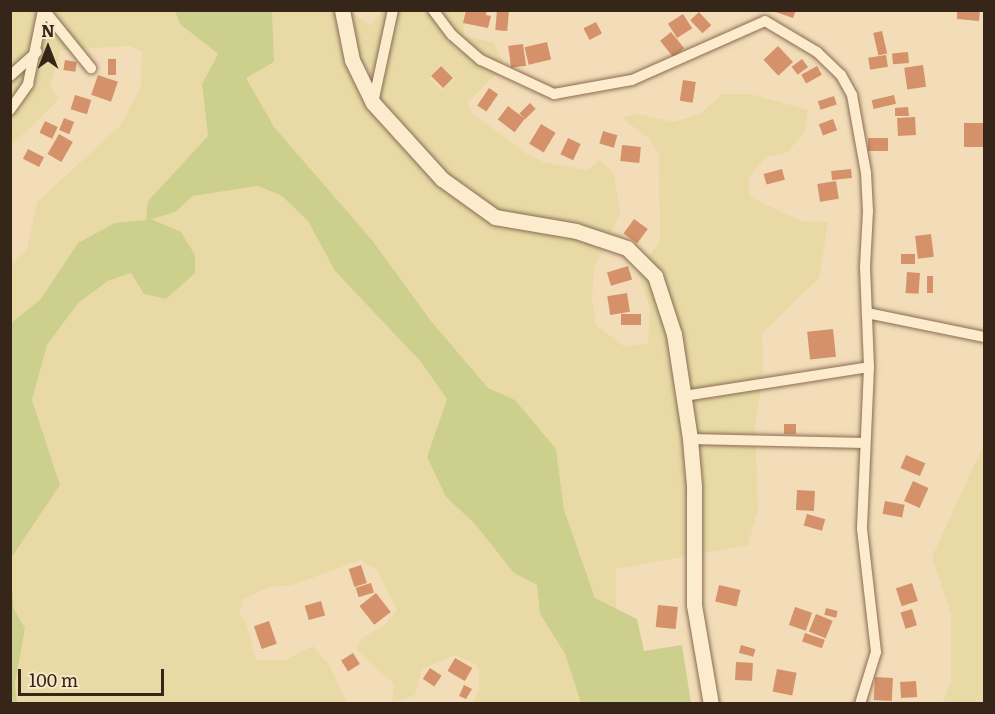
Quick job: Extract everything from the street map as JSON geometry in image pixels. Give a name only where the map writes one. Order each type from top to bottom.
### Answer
[{"type":"street","points":[[10,110],[28,84],[38,52],[44,10]]},
{"type":"street","points":[[44,10],[91,68]]},
{"type":"street","points":[[342,10],[352,60],[372,103],[442,179],[495,217],[602,238],[627,248],[642,260],[661,288],[684,396],[690,439],[694,486],[694,605],[711,704]]},
{"type":"street","points":[[372,103],[393,10]]},
{"type":"street","points":[[433,10],[452,35],[481,60],[554,94],[632,80],[765,21],[787,31],[817,52],[841,75],[852,95],[866,172],[869,367],[862,529],[876,652],[860,704]]},
{"type":"street","points":[[10,76],[38,52]]},
{"type":"street","points":[[867,313],[984,337]]},
{"type":"street","points":[[684,396],[869,367]]},
{"type":"street","points":[[690,439],[865,442]]},
{"type":"shaded area","points":[[11,11],[175,11],[180,24],[218,54],[202,84],[208,136],[148,201],[175,212],[193,196],[258,186],[282,196],[308,221],[335,271],[421,362],[448,399],[427,457],[446,497],[474,523],[514,573],[537,585],[540,614],[565,654],[581,703],[472,703],[479,692],[479,672],[476,664],[455,655],[422,669],[415,695],[392,703],[394,684],[356,649],[362,638],[386,624],[397,610],[376,569],[361,560],[292,585],[270,587],[243,599],[239,615],[245,620],[256,660],[285,660],[313,646],[330,666],[347,703],[16,703],[15,684],[25,628],[14,609],[11,558],[60,484],[32,400],[47,345],[78,303],[108,281],[131,273],[166,299],[195,272],[195,254],[78,243],[40,300],[11,323],[11,265],[27,250],[37,202],[120,126],[141,86],[142,52],[130,46],[61,50],[50,85],[59,99],[11,146]]},
{"type":"shaded area","points":[[272,11],[347,11],[371,25],[382,11],[464,11],[464,37],[493,42],[505,65],[467,103],[472,113],[530,156],[546,163],[587,170],[600,160],[614,173],[620,214],[594,267],[592,298],[596,325],[625,347],[648,343],[650,309],[638,272],[660,241],[659,154],[648,138],[622,118],[638,114],[674,122],[700,114],[722,94],[750,94],[808,110],[805,130],[788,152],[766,157],[749,177],[750,197],[801,221],[828,222],[819,278],[762,333],[763,375],[755,426],[758,509],[748,545],[616,569],[616,610],[595,598],[564,510],[556,449],[515,400],[488,388],[431,321],[372,240],[274,127],[246,78],[274,62]],"holes":[[[440,64],[455,79],[442,90],[429,79]]]},
{"type":"shaded area","points":[[984,444],[984,703],[942,703],[951,683],[951,614],[932,557]]},
{"type":"green space","points":[[175,11],[272,11],[274,62],[246,78],[274,127],[372,240],[431,321],[488,388],[515,400],[556,449],[564,510],[595,598],[637,619],[644,651],[682,645],[691,703],[581,703],[565,654],[540,614],[537,585],[514,573],[474,523],[446,497],[427,457],[447,399],[421,362],[335,271],[308,221],[282,196],[258,186],[193,196],[175,212],[151,219],[181,232],[195,255],[195,273],[166,299],[144,294],[131,273],[108,281],[78,303],[47,345],[32,400],[60,485],[11,558],[11,323],[40,300],[78,243],[115,223],[146,220],[148,201],[208,136],[202,84],[218,54],[180,24]]},
{"type":"green space","points":[[11,574],[14,609],[25,628],[15,684],[17,704],[10,703]]},
{"type":"building","points":[[466,10],[487,10],[486,15],[491,16],[488,28],[463,23]]},
{"type":"building","points":[[497,10],[509,11],[507,31],[495,30]]},
{"type":"building","points":[[770,10],[796,10],[793,18]]},
{"type":"building","points":[[957,10],[980,10],[979,21],[957,19]]},
{"type":"building","points":[[699,12],[711,25],[702,33],[690,20]]},
{"type":"building","points":[[683,14],[692,28],[677,38],[668,24]]},
{"type":"building","points":[[596,22],[602,34],[589,40],[584,28]]},
{"type":"building","points":[[882,31],[887,53],[878,55],[873,33]]},
{"type":"building","points":[[671,32],[684,48],[673,57],[660,41]]},
{"type":"building","points":[[547,42],[551,60],[529,65],[525,47]]},
{"type":"building","points":[[523,44],[526,66],[511,68],[508,46]]},
{"type":"building","points":[[778,46],[793,62],[778,76],[763,60]]},
{"type":"building","points":[[908,52],[909,63],[893,64],[892,53]]},
{"type":"building","points":[[886,55],[888,67],[870,70],[868,58]]},
{"type":"building","points":[[108,59],[116,59],[116,75],[108,75]]},
{"type":"building","points":[[802,59],[808,67],[798,75],[792,67]]},
{"type":"building","points":[[65,60],[77,62],[75,72],[63,70]]},
{"type":"building","points":[[923,65],[926,87],[907,89],[904,68]]},
{"type":"building","points":[[441,66],[453,78],[443,88],[431,76]]},
{"type":"building","points":[[817,66],[822,75],[806,83],[801,75]]},
{"type":"building","points":[[98,75],[118,82],[111,102],[91,95]]},
{"type":"building","points":[[683,80],[696,82],[693,103],[680,101]]},
{"type":"building","points":[[489,88],[498,94],[486,112],[477,105]]},
{"type":"building","points":[[75,95],[91,100],[87,114],[71,109]]},
{"type":"building","points":[[894,95],[896,104],[874,109],[872,100]]},
{"type":"building","points":[[834,96],[837,105],[821,110],[818,101]]},
{"type":"building","points":[[530,103],[536,109],[525,119],[519,114]]},
{"type":"building","points":[[508,106],[525,119],[515,132],[498,120]]},
{"type":"building","points":[[908,107],[909,116],[895,116],[895,108]]},
{"type":"building","points":[[915,117],[916,135],[898,136],[897,118]]},
{"type":"building","points":[[64,118],[74,122],[69,134],[59,130]]},
{"type":"building","points":[[833,119],[837,130],[823,135],[819,124]]},
{"type":"building","points":[[45,121],[58,127],[52,139],[40,133]]},
{"type":"building","points":[[964,123],[984,123],[984,147],[964,147]]},
{"type":"building","points":[[541,124],[556,133],[544,152],[529,144]]},
{"type":"building","points":[[603,131],[617,135],[614,148],[599,143]]},
{"type":"building","points":[[59,134],[73,142],[61,162],[48,154]]},
{"type":"building","points":[[568,138],[581,144],[573,160],[560,154]]},
{"type":"building","points":[[868,138],[888,138],[888,151],[868,151]]},
{"type":"building","points":[[622,145],[641,147],[639,163],[620,161]]},
{"type":"building","points":[[28,149],[44,157],[39,167],[23,159]]},
{"type":"building","points":[[782,169],[785,180],[766,185],[764,174]]},
{"type":"building","points":[[851,169],[852,178],[832,180],[831,171]]},
{"type":"building","points":[[836,181],[839,199],[820,202],[817,184]]},
{"type":"building","points":[[634,219],[648,229],[637,244],[623,234]]},
{"type":"building","points":[[931,234],[934,257],[918,259],[915,236]]},
{"type":"building","points":[[901,254],[915,254],[915,264],[901,264]]},
{"type":"building","points":[[628,266],[632,279],[611,286],[607,272]]},
{"type":"building","points":[[907,272],[920,273],[919,294],[906,293]]},
{"type":"building","points":[[927,276],[933,276],[933,293],[927,293]]},
{"type":"building","points":[[627,293],[630,312],[610,315],[607,296]]},
{"type":"building","points":[[621,314],[641,314],[641,325],[621,325]]},
{"type":"building","points":[[833,329],[836,357],[810,360],[807,332]]},
{"type":"building","points":[[784,424],[796,424],[796,434],[784,434]]},
{"type":"building","points":[[906,455],[925,463],[920,476],[901,468]]},
{"type":"building","points":[[913,481],[929,488],[920,508],[904,501]]},
{"type":"building","points":[[797,490],[815,491],[814,511],[796,510]]},
{"type":"building","points":[[885,501],[905,505],[902,518],[883,514]]},
{"type":"building","points":[[807,514],[825,519],[822,531],[804,526]]},
{"type":"building","points":[[361,565],[367,583],[355,587],[349,569]]},
{"type":"building","points":[[371,583],[374,593],[359,597],[356,588]]},
{"type":"building","points":[[912,583],[918,601],[902,606],[896,588]]},
{"type":"building","points":[[719,585],[740,590],[737,607],[715,602]]},
{"type":"building","points":[[376,593],[391,612],[374,625],[359,606]]},
{"type":"building","points":[[321,601],[325,615],[309,620],[305,606]]},
{"type":"building","points":[[658,605],[678,607],[676,629],[656,627]]},
{"type":"building","points":[[795,607],[812,613],[806,631],[789,625]]},
{"type":"building","points":[[826,608],[838,611],[836,618],[824,615]]},
{"type":"building","points":[[912,609],[917,625],[905,629],[901,613]]},
{"type":"building","points":[[816,614],[833,621],[826,638],[809,632]]},
{"type":"building","points":[[269,621],[277,644],[262,649],[254,626]]},
{"type":"building","points":[[805,633],[825,640],[822,648],[802,642]]},
{"type":"building","points":[[741,645],[755,649],[753,657],[739,653]]},
{"type":"building","points":[[353,653],[360,664],[348,671],[341,660]]},
{"type":"building","points":[[455,658],[472,668],[465,681],[448,671]]},
{"type":"building","points":[[736,662],[753,663],[752,681],[735,680]]},
{"type":"building","points":[[430,668],[442,676],[434,687],[423,679]]},
{"type":"building","points":[[777,669],[797,673],[792,695],[773,692]]},
{"type":"building","points":[[875,677],[893,678],[892,701],[874,700]]},
{"type":"building","points":[[916,681],[917,697],[901,698],[900,682]]},
{"type":"building","points":[[464,685],[472,689],[466,699],[459,696]]}]
